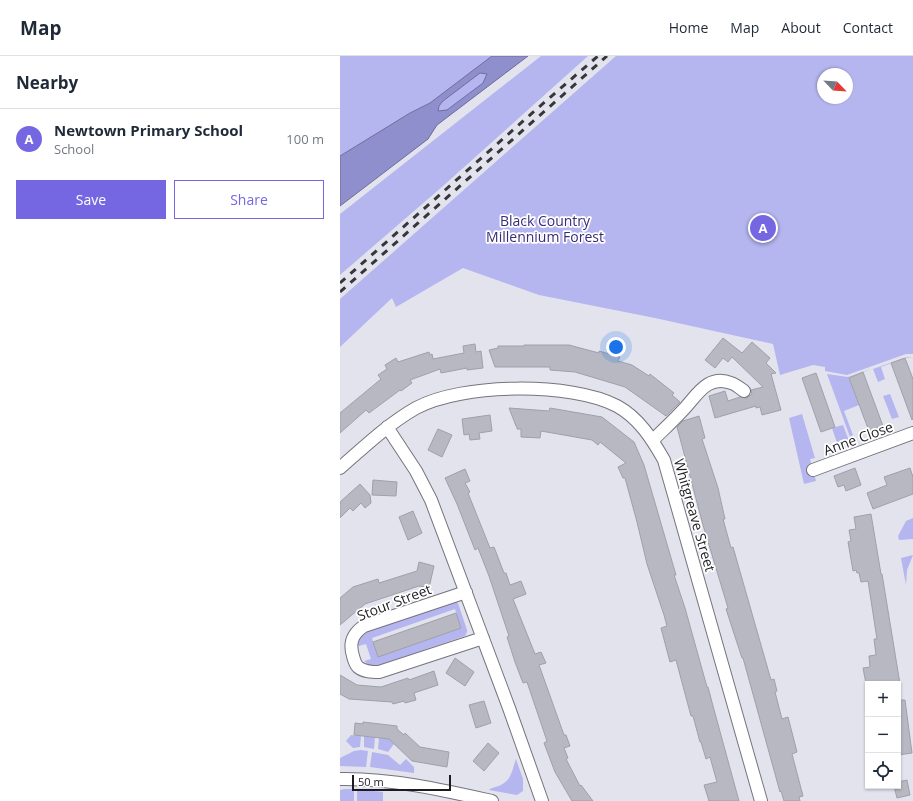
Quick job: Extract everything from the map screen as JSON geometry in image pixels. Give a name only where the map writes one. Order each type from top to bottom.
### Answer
[{"type":"street","points":[[653,440],[676,418],[704,385],[722,381],[731,383],[744,391]]},
{"type":"street","name":"Whitgreave Street","points":[[340,468],[387,427],[416,408],[448,396],[467,392],[504,388],[555,391],[604,400],[631,416],[647,431],[664,460],[761,801]]},
{"type":"street","points":[[387,427],[416,471],[431,500],[542,801]]},
{"type":"street","name":"Anne Close","points":[[813,470],[913,433]]},
{"type":"street","name":"Stour Street","points":[[466,592],[364,626],[357,632],[350,647],[354,661],[359,668],[363,670],[379,672],[483,638]]},
{"type":"street","points":[[340,778],[400,783],[492,801]]},
{"type":"green space","points":[[340,56],[492,56],[430,103],[410,113],[340,156]]},
{"type":"green space","points":[[541,56],[588,56],[443,186],[340,275],[340,214]]},
{"type":"green space","name":"Black Country Millennium Forest","points":[[616,56],[913,56],[913,354],[906,354],[847,375],[825,371],[825,367],[813,365],[780,375],[773,344],[655,318],[539,295],[463,268],[396,307],[392,298],[340,347],[340,299]]},
{"type":"green space","points":[[480,73],[488,74],[483,83],[447,110],[438,111],[439,106],[443,101]]},
{"type":"green space","points":[[907,357],[913,357],[905,358],[881,367],[885,379],[878,382],[873,369]]},
{"type":"green space","points":[[871,369],[849,378],[859,405],[844,411],[853,435],[850,437],[827,374],[848,377]]},
{"type":"green space","points":[[890,394],[899,417],[892,419],[883,396]]},
{"type":"green space","points":[[802,414],[815,458],[810,459],[816,481],[804,484],[789,418]]},
{"type":"green space","points":[[843,425],[851,446],[843,449],[837,443],[832,428]]},
{"type":"green space","points":[[913,518],[913,539],[899,540],[898,536],[906,521]]},
{"type":"green space","points":[[913,555],[907,570],[906,585],[901,558]]},
{"type":"green space","points":[[454,601],[458,603],[467,632],[465,636],[379,665],[368,664],[364,661],[371,659],[366,644],[355,647],[356,641],[364,631]],"holes":[[[455,609],[461,628],[378,656],[372,638]]]},
{"type":"green space","points":[[351,735],[361,736],[360,747],[353,748],[346,741]]},
{"type":"green space","points":[[364,736],[375,737],[374,749],[364,747]]},
{"type":"green space","points":[[379,738],[389,739],[394,744],[388,752],[378,749]]},
{"type":"green space","points":[[354,751],[368,751],[366,767],[340,766],[340,758]]},
{"type":"green space","points":[[372,752],[388,755],[400,765],[406,759],[414,767],[414,773],[370,767]]},
{"type":"green space","points":[[516,759],[523,779],[523,791],[517,795],[489,790],[505,783],[511,774]]},
{"type":"green space","points":[[354,789],[354,801],[340,801],[340,790]]},
{"type":"green space","points":[[357,789],[383,792],[383,801],[357,801]]},
{"type":"shaded area","points":[[492,56],[528,56],[437,125],[428,139],[340,206],[340,156],[410,113],[430,103]],"holes":[[[480,73],[487,74],[483,83],[447,110],[438,111],[439,106],[443,101]]]},
{"type":"building","points":[[723,338],[742,353],[752,342],[770,358],[766,363],[776,373],[771,374],[781,410],[762,415],[760,407],[756,408],[756,406],[715,418],[709,396],[725,391],[728,401],[740,397],[747,398],[752,394],[751,390],[763,387],[732,357],[728,362],[723,358],[715,368],[705,360]]},
{"type":"building","points":[[475,344],[476,352],[481,351],[483,368],[467,370],[467,368],[441,373],[440,369],[410,380],[412,383],[369,413],[366,410],[340,433],[340,413],[381,379],[378,375],[387,369],[385,365],[396,358],[398,362],[429,352],[430,355],[432,354],[433,359],[464,353],[463,346]]},
{"type":"building","points":[[569,345],[620,357],[618,361],[632,365],[649,376],[650,374],[674,393],[672,395],[680,402],[666,416],[625,387],[575,372],[550,370],[550,367],[495,367],[489,350],[498,348],[498,346]]},
{"type":"building","points":[[905,358],[913,379],[912,420],[891,363]]},
{"type":"building","points":[[863,372],[883,426],[869,431],[849,378]]},
{"type":"building","points":[[816,373],[835,427],[821,432],[802,378]]},
{"type":"building","points":[[509,408],[549,411],[550,408],[602,417],[634,442],[644,465],[739,801],[709,801],[704,785],[717,782],[710,757],[706,759],[693,716],[691,716],[676,660],[670,662],[661,628],[667,626],[647,564],[625,478],[623,478],[618,467],[626,463],[600,442],[598,445],[592,440],[541,431],[540,438],[521,437],[521,429],[517,429]]},
{"type":"building","points":[[490,415],[492,431],[479,433],[480,439],[470,440],[469,434],[464,435],[462,419]]},
{"type":"building","points":[[699,416],[705,438],[702,439],[718,488],[725,519],[723,519],[731,548],[733,547],[771,680],[774,679],[777,691],[775,692],[782,719],[788,717],[797,752],[792,754],[803,796],[799,797],[800,801],[784,801],[781,791],[780,792],[743,658],[726,609],[728,608],[703,525],[677,427],[683,421]]},
{"type":"building","points":[[438,429],[452,435],[442,457],[428,450]]},
{"type":"building","points":[[855,468],[861,485],[846,491],[844,485],[838,487],[834,476]]},
{"type":"building","points":[[910,468],[913,477],[913,494],[873,509],[867,493],[887,485],[884,477]]},
{"type":"building","points":[[465,469],[470,481],[465,483],[470,492],[468,493],[490,548],[494,547],[510,585],[521,581],[526,594],[513,599],[535,654],[541,652],[546,663],[539,665],[564,735],[566,735],[570,746],[564,748],[568,758],[566,759],[580,786],[581,785],[593,801],[572,801],[555,772],[544,743],[547,741],[527,682],[523,683],[515,662],[507,637],[509,636],[489,576],[478,548],[475,550],[445,478]]},
{"type":"building","points":[[373,480],[397,482],[396,496],[372,495]]},
{"type":"building","points":[[360,484],[370,495],[371,503],[365,508],[361,503],[353,511],[350,508],[340,518],[340,502]]},
{"type":"building","points":[[413,511],[422,533],[408,540],[399,517]]},
{"type":"building","points":[[871,514],[900,681],[865,681],[863,668],[870,667],[869,656],[876,655],[874,639],[877,639],[868,581],[861,582],[859,573],[857,573],[856,570],[853,571],[848,542],[851,541],[849,530],[856,529],[854,517]]},
{"type":"building","points":[[419,562],[434,566],[429,588],[419,586],[365,604],[340,625],[340,598],[353,587],[378,579],[379,583],[417,571]]},
{"type":"building","points":[[456,613],[461,628],[378,657],[373,642]]},
{"type":"building","points":[[455,658],[474,672],[465,686],[446,673]]},
{"type":"building","points":[[434,671],[438,685],[414,693],[416,700],[405,703],[404,701],[393,704],[392,702],[349,699],[340,694],[340,675],[357,685],[381,687],[408,678],[409,680]]},
{"type":"building","points":[[901,700],[905,700],[912,753],[901,755]]},
{"type":"building","points":[[484,701],[491,723],[476,728],[469,705]]},
{"type":"building","points":[[363,722],[397,726],[397,729],[404,735],[405,733],[420,747],[449,752],[447,767],[412,761],[389,739],[354,735],[355,723],[363,724]]},
{"type":"building","points":[[488,743],[499,753],[484,771],[473,761]]},
{"type":"building","points":[[907,780],[910,795],[897,798],[895,789],[901,789],[901,781]]},
{"type":"railway","points":[[340,283],[598,56]]},
{"type":"railway","points":[[340,292],[607,56]]},
{"type":"place","name":"Newtown Primary School","points":[[763,228]]}]
